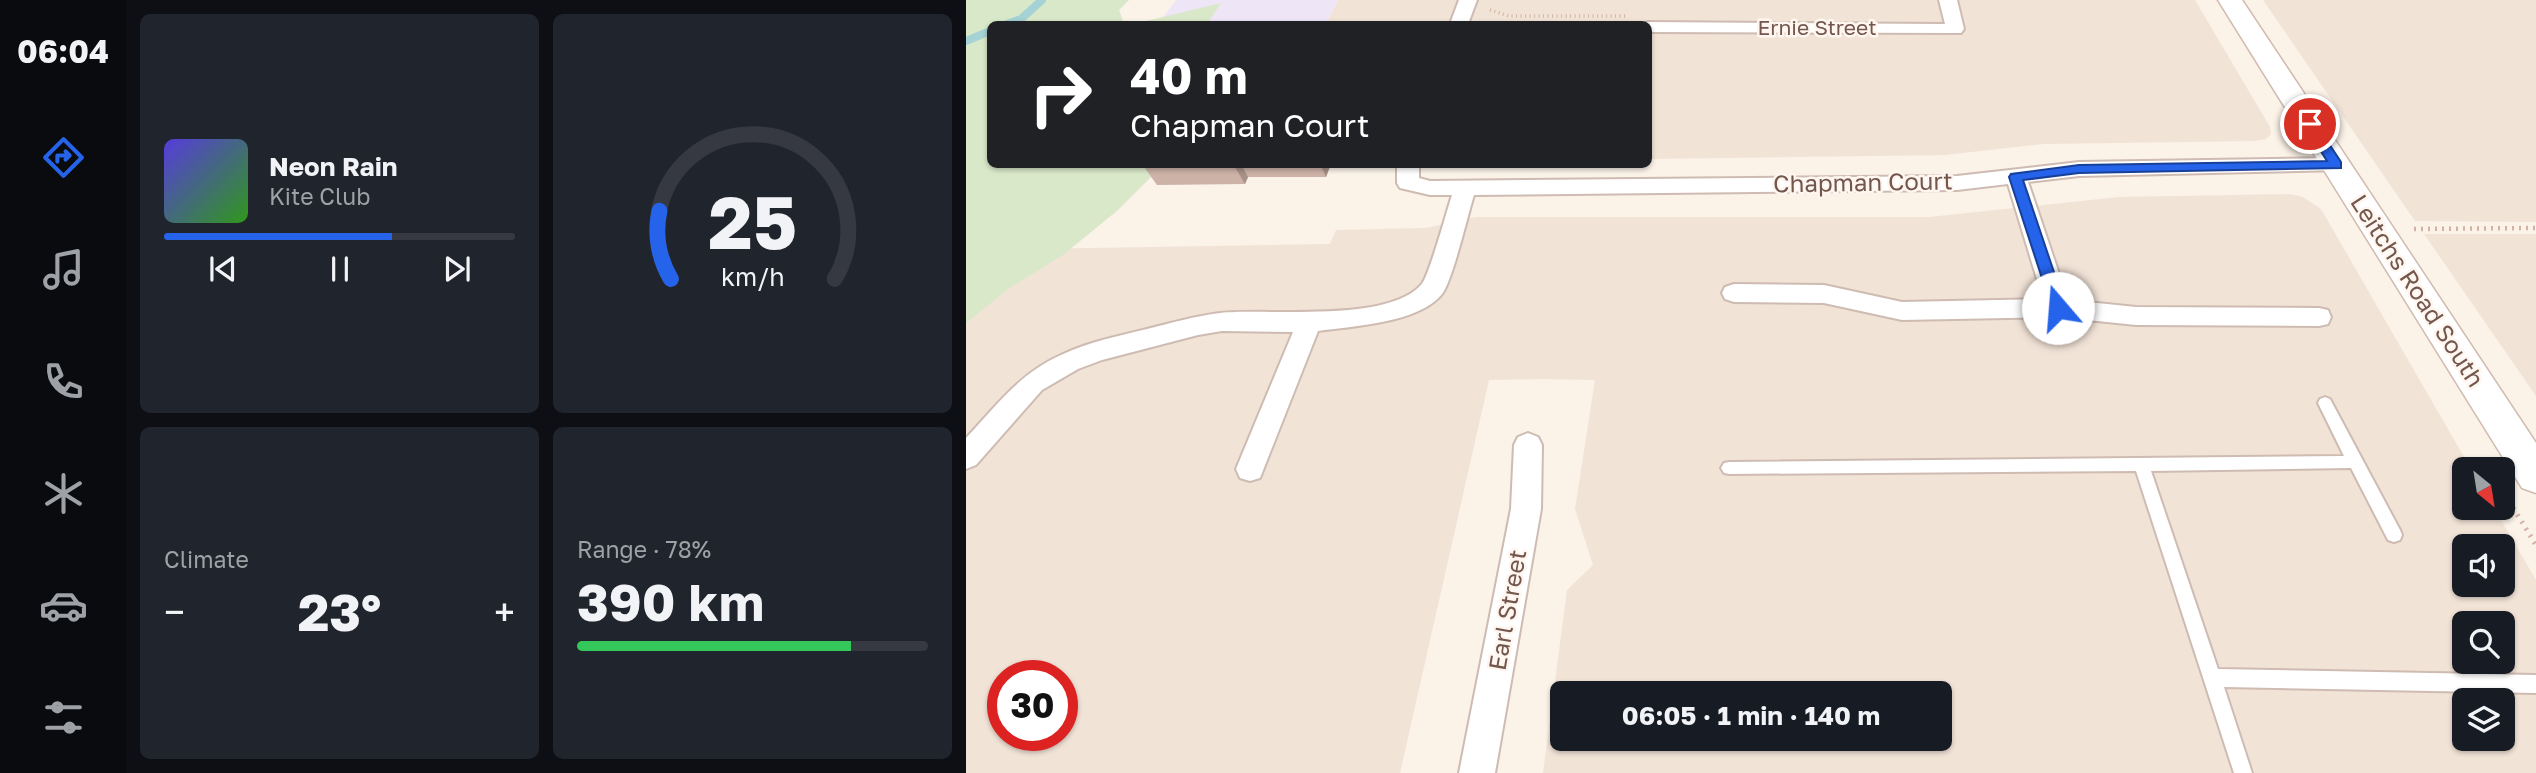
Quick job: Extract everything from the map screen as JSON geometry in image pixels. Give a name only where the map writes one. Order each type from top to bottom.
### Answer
[{"type":"street","points":[[1460,21],[1468,0]]},
{"type":"street","name":"Ernie Street","points":[[1652,27],[1955,29],[1948,0]]},
{"type":"street","name":"Leitchs Road South","points":[[2230,0],[2377,229],[2526,445],[2536,476]]},
{"type":"street","name":"Chapman Court","points":[[1408,168],[1408,183],[1430,188],[1465,188],[1957,183],[2079,169],[2336,165]]},
{"type":"street","points":[[2016,177],[2058,308]]},
{"type":"street","points":[[966,457],[1033,383],[1069,362],[1198,326],[1223,323],[1309,323],[1387,312],[1415,302],[1433,289],[1465,188]]},
{"type":"street","points":[[1734,293],[1824,294],[1902,311],[2058,308],[2136,316],[2319,317]]},
{"type":"street","points":[[1250,469],[1309,323]]},
{"type":"street","name":"Earl Street","points":[[1477,773],[1526,509],[1528,445]]},
{"type":"lane","points":[[2325,402],[2394,535]]},
{"type":"lane","points":[[1729,468],[2356,462]]},
{"type":"lane","points":[[2141,465],[2243,773]]},
{"type":"lane","points":[[2212,678],[2536,684]]},
{"type":"path","points":[[2377,229],[2536,228]]},
{"type":"path","points":[[2515,511],[2536,545]]},
{"type":"shaded area","points":[[1176,0],[1338,0],[1328,21],[1160,21]]},
{"type":"shaded area","points":[[1338,0],[2195,0],[2270,127],[2271,134],[2266,139],[2255,141],[2044,144],[1945,155],[1652,159],[1652,21],[1328,21]]},
{"type":"shaded area","points":[[2263,0],[2536,0],[2536,222],[2415,221]]},
{"type":"shaded area","points":[[2290,194],[2303,197],[2321,209],[2464,457],[2452,457],[2452,520],[2501,520],[2509,534],[2452,534],[2452,597],[2515,597],[2515,544],[2536,580],[2536,773],[1543,773],[1550,720],[1550,751],[1952,751],[1952,681],[1555,681],[1567,590],[1593,565],[1575,509],[1595,380],[1543,379],[1489,380],[1400,773],[966,773],[966,305],[1031,249],[1330,244],[1336,230],[1426,228],[1476,217],[1929,217],[2119,197]]},
{"type":"shaded area","points":[[2424,234],[2536,234],[2536,396]]},
{"type":"green space","points":[[966,0],[1129,0],[1119,10],[1123,21],[987,21],[987,168],[1160,168],[1118,210],[1063,255],[1008,289],[966,323]]},
{"type":"green space","points":[[1221,3],[1209,21],[1146,21]]},
{"type":"waterway","points":[[1015,21],[1042,0]]},
{"type":"waterway","points":[[966,41],[987,32]]},
{"type":"route","points":[[2058,308],[2016,177],[2079,169],[2336,165],[2310,124]]}]
